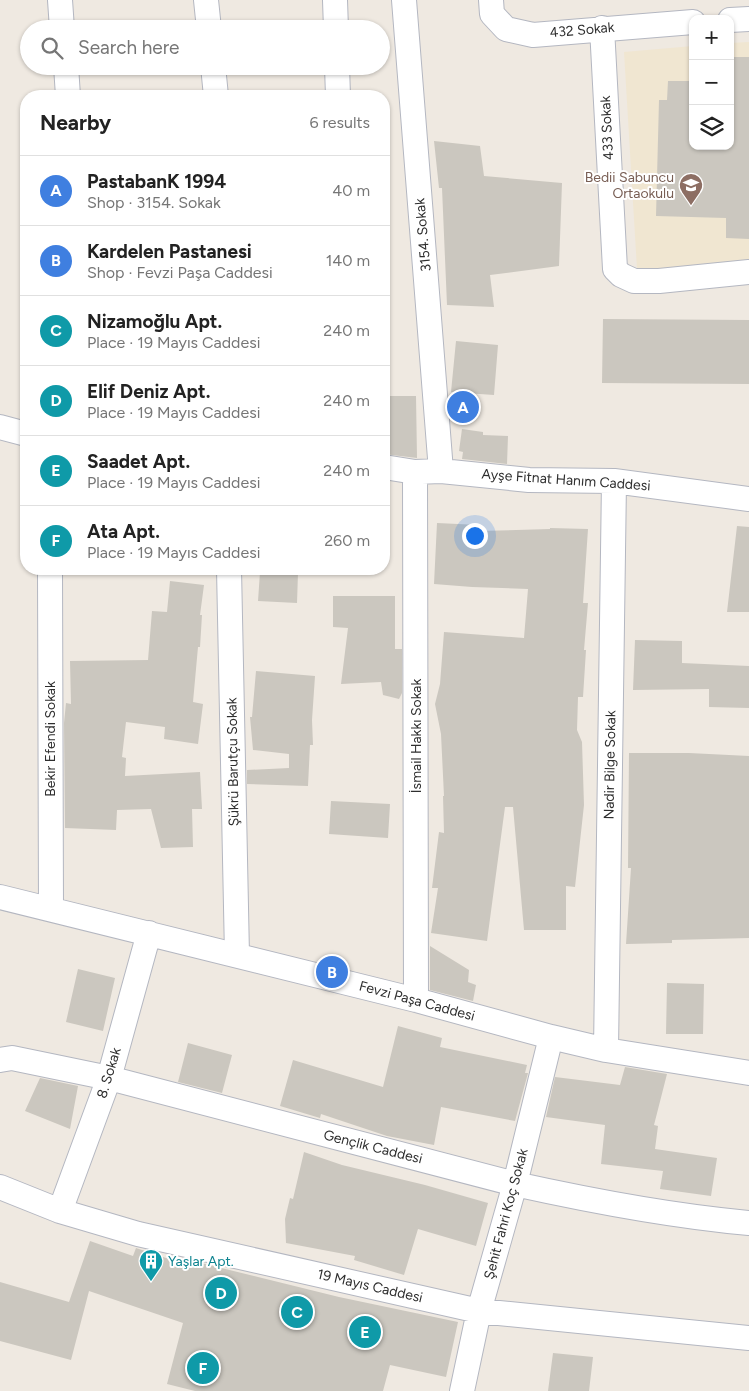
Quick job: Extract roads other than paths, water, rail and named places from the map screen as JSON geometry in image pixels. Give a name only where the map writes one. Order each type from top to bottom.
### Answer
[{"type":"street","points":[[60,0],[61,20]]},
{"type":"street","points":[[206,0],[208,20]]},
{"type":"street","points":[[335,0],[336,20]]},
{"type":"street","name":"3154. Sokak","points":[[404,0],[441,471]]},
{"type":"street","name":"432 Sokak","points":[[491,0],[492,14],[506,29],[533,35],[689,22]]},
{"type":"street","points":[[734,20],[749,19]]},
{"type":"street","name":"433 Sokak","points":[[602,28],[616,269],[621,275],[634,281],[659,281],[749,272]]},
{"type":"street","points":[[67,75],[68,90]]},
{"type":"street","points":[[213,75],[215,90]]},
{"type":"street","points":[[337,75],[338,90]]},
{"type":"street","name":"Ayşe Fitnat Hanım Caddesi","points":[[390,468],[415,472],[441,471],[529,480],[614,481],[749,499]]},
{"type":"street","name":"İsmail Hakkı Sokak","points":[[415,472],[416,1000]]},
{"type":"street","name":"Nadir Bilge Sokak","points":[[606,1050],[614,481]]},
{"type":"street","name":"Bekir Efendi Sokak","points":[[50,575],[51,909]]},
{"type":"street","name":"Şükrü Barutçu Sokak","points":[[229,575],[237,955]]},
{"type":"street","name":"Fevzi Paşa Caddesi","points":[[0,897],[416,1000],[606,1050],[749,1074]]},
{"type":"street","name":"8. Sokak","points":[[60,1211],[109,1078],[149,934]]},
{"type":"street","name":"Şehit Fahri Koç Sokak","points":[[462,1391],[479,1311],[515,1184],[551,1037]]},
{"type":"street","name":"Gençlik Caddesi","points":[[0,1060],[12,1058],[109,1078],[515,1184],[581,1199],[749,1223]]},
{"type":"street","name":"19 Mayıs Caddesi","points":[[0,1187],[60,1211],[138,1234],[479,1311],[749,1338]]},
{"type":"place","name":"Bedii Sabuncu Ortaokulu","points":[[691,206]]},
{"type":"place","name":"PastabanK 1994","points":[[463,407]]},
{"type":"place","name":"Kardelen Pastanesi","points":[[332,972]]},
{"type":"place","name":"Yaşlar Apt.","points":[[151,1282]]},
{"type":"place","name":"Elif Deniz Apt.","points":[[221,1293]]},
{"type":"place","name":"Nizamoğlu Apt.","points":[[297,1312]]},
{"type":"place","name":"Saadet Apt.","points":[[365,1332]]},
{"type":"place","name":"Ata Apt.","points":[[203,1368]]}]
